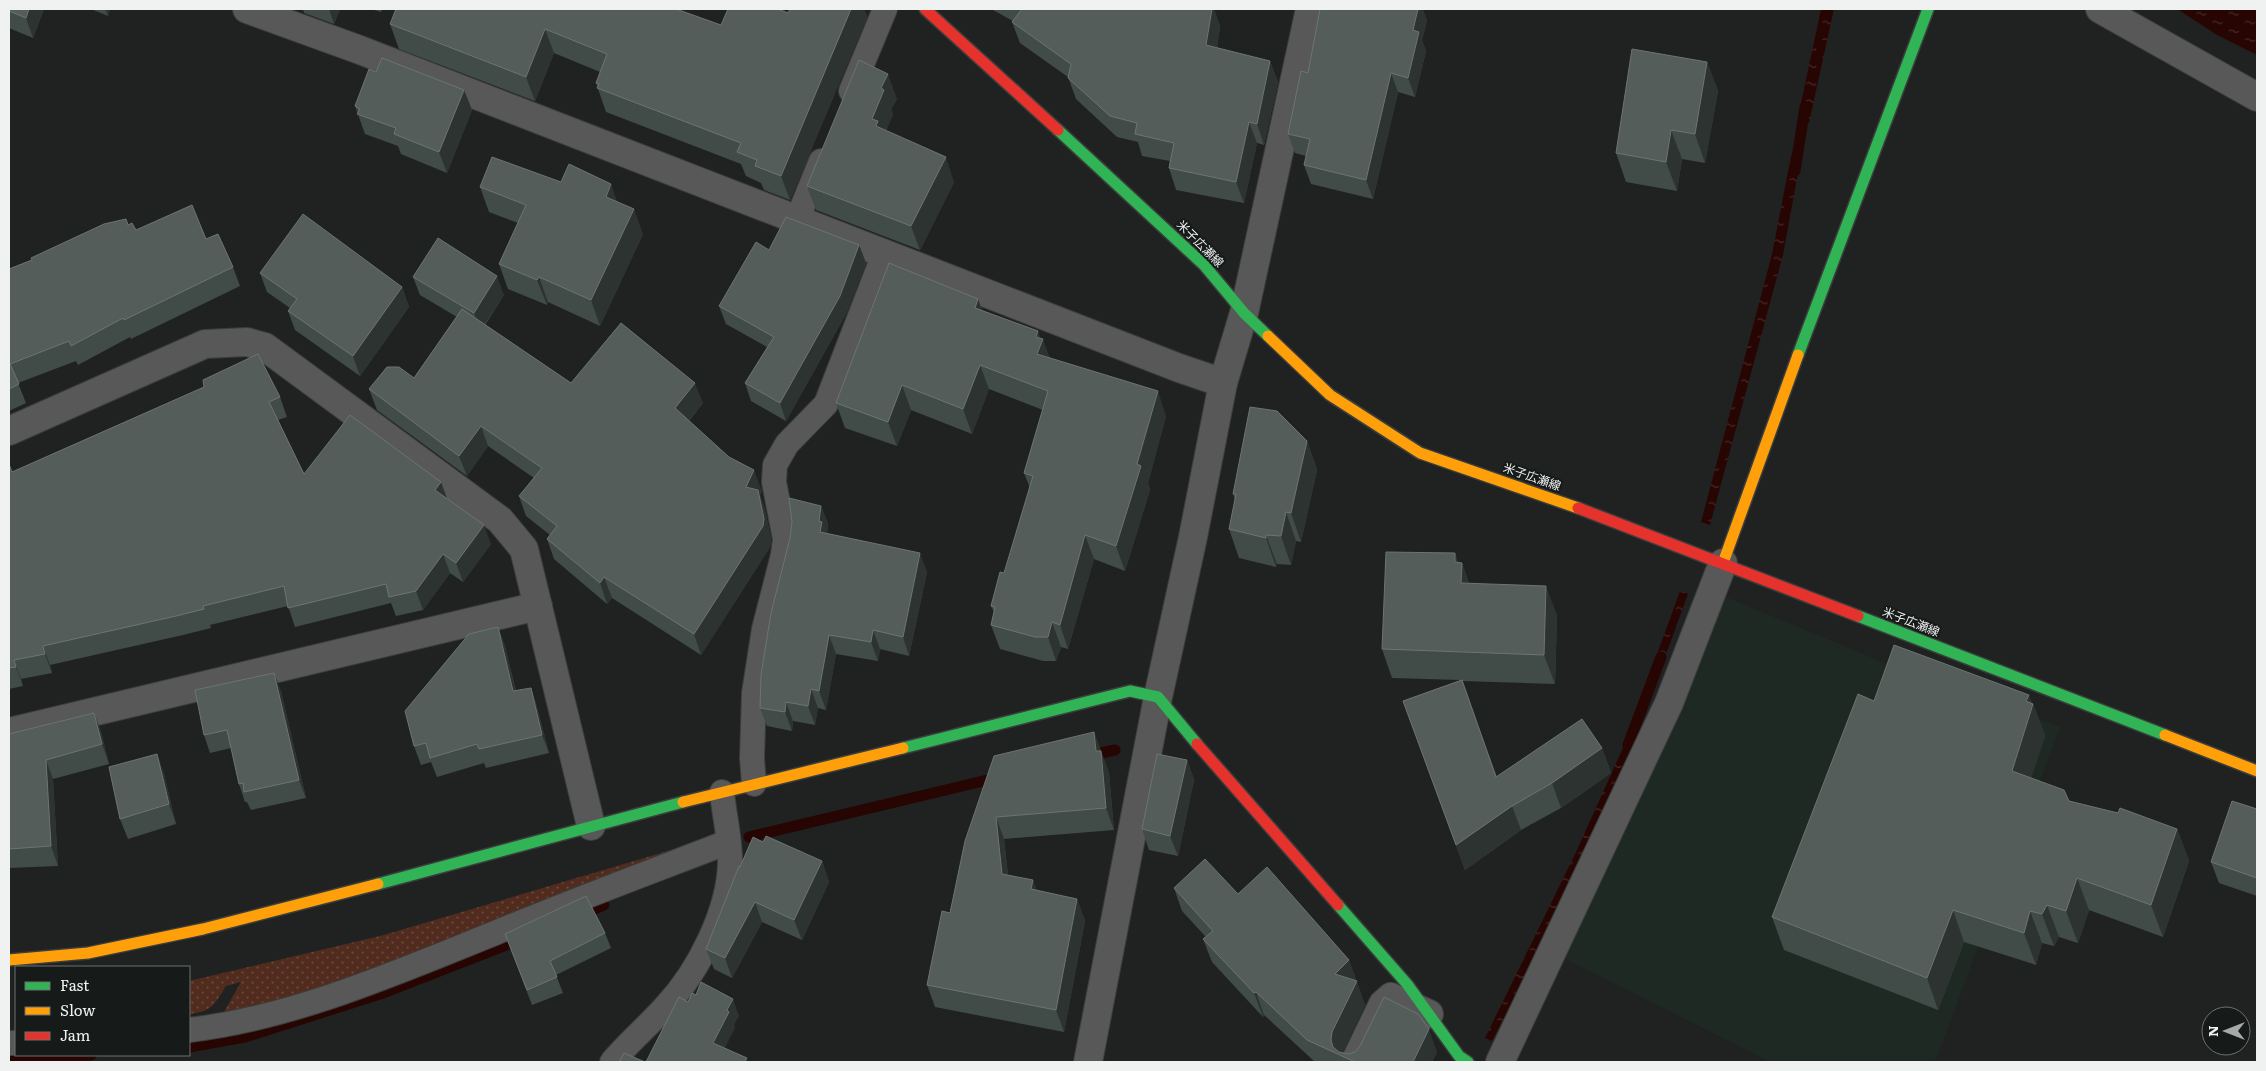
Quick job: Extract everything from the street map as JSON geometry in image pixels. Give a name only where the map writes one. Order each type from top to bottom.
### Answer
[{"type":"street","points":[[247,9],[370,54],[1170,365],[1223,383]]},
{"type":"street","name":"米子広瀬線","points":[[925,9],[967,45],[1204,265],[1244,313],[1330,395],[1420,453],[1602,516],[2257,771]]},
{"type":"street","points":[[1088,1062],[1158,697],[1193,537],[1223,383],[1244,313],[1310,9]]},
{"type":"street","points":[[1500,1062],[1669,703],[1723,563],[1776,412],[1928,9]]},
{"type":"street","points":[[2100,9],[2257,97]]},
{"type":"street","points":[[9,432],[205,344],[247,342],[265,347],[500,520],[524,549],[591,826]]},
{"type":"street","points":[[9,732],[538,606]]},
{"type":"street","points":[[9,960],[88,953],[203,929],[336,896],[722,792],[1130,691],[1158,697],[1200,748],[1407,984],[1459,1056],[1468,1062]]},
{"type":"street","points":[[1355,1062],[1383,1004],[1391,997],[1429,1014]]},
{"type":"lane","points":[[843,110],[885,9]]},
{"type":"lane","points":[[797,220],[832,137]]},
{"type":"lane","points":[[754,784],[752,758],[754,693],[764,629],[784,555],[785,539],[774,482],[775,465],[787,444],[826,404],[884,254]]},
{"type":"lane","points":[[612,1062],[667,1006],[695,969],[716,927],[728,880],[730,860],[722,792]]},
{"type":"lane","points":[[190,1030],[267,1016],[397,972],[572,901],[728,842]]},
{"type":"shaded area","points":[[1716,593],[1909,673],[2060,727],[1935,1062],[1770,1062],[1564,958]]},
{"type":"shaded area","points":[[715,837],[371,971],[245,1014],[220,1019],[241,982],[226,986],[215,1003],[208,1009],[190,1014],[190,981],[384,935]]},
{"type":"water","points":[[1821,9],[1834,9],[1809,123],[1797,122]]},
{"type":"water","points":[[2177,9],[2257,9],[2257,55],[2217,35]]},
{"type":"water","points":[[1791,156],[1801,157],[1783,255],[1710,525],[1701,522],[1772,254]]},
{"type":"water","points":[[1680,591],[1688,594],[1660,671],[1652,668]]},
{"type":"water","points":[[1631,730],[1638,733],[1550,927],[1492,1041],[1485,1038],[1576,852]]},
{"type":"building","points":[[9,9],[29,9],[26,18],[9,11]]},
{"type":"building","points":[[396,9],[676,9],[721,25],[728,9],[778,9],[788,13],[790,9],[851,9],[781,176],[755,166],[757,160],[737,152],[741,143],[597,88],[599,84],[596,83],[607,54],[545,29],[526,77],[390,24]]},
{"type":"building","points":[[1022,9],[1212,9],[1206,45],[1270,61],[1257,124],[1249,122],[1236,182],[1169,168],[1174,143],[1135,134],[1137,123],[1110,116],[1068,78],[1071,64],[1012,22]]},
{"type":"building","points":[[1320,9],[1418,9],[1413,30],[1419,32],[1408,78],[1391,73],[1366,180],[1304,165],[1310,139],[1288,134],[1301,71],[1308,73]]},
{"type":"building","points":[[1632,49],[1707,62],[1695,134],[1671,130],[1666,162],[1616,153]]},
{"type":"building","points":[[382,58],[464,90],[439,152],[394,134],[396,128],[357,114],[360,109],[355,106],[369,69],[376,72]]},
{"type":"building","points":[[859,60],[888,74],[881,88],[884,90],[872,119],[878,121],[876,126],[946,157],[911,226],[807,186]]},
{"type":"building","points":[[492,157],[561,182],[569,164],[611,184],[606,197],[634,209],[591,300],[539,277],[537,280],[499,264],[526,205],[480,187]]},
{"type":"building","points":[[192,205],[206,239],[218,234],[233,267],[124,320],[123,318],[71,346],[69,341],[10,364],[19,384],[9,389],[9,269],[32,260],[31,258],[104,224],[126,219],[128,225],[132,223],[136,230]]},
{"type":"building","points":[[303,214],[402,287],[353,356],[288,311],[297,299],[260,273]]},
{"type":"building","points":[[786,217],[859,245],[840,296],[780,403],[745,383],[774,337],[719,306],[756,242],[769,250]]},
{"type":"building","points":[[438,238],[497,276],[474,313],[413,277]]},
{"type":"building","points":[[889,263],[978,299],[975,308],[1038,331],[1036,337],[1043,339],[1037,354],[1158,391],[1137,464],[1141,466],[1116,546],[1085,535],[1060,625],[1052,622],[1048,637],[1035,637],[991,625],[995,607],[991,606],[1000,572],[1004,573],[1033,476],[1024,473],[1048,391],[980,365],[963,409],[902,385],[888,422],[836,403]]},
{"type":"building","points":[[462,309],[571,383],[621,323],[695,383],[675,408],[729,457],[754,470],[746,487],[758,490],[764,519],[763,526],[694,634],[604,577],[600,583],[547,539],[557,526],[519,496],[542,468],[481,426],[459,456],[369,389],[387,367],[399,367],[414,378]]},
{"type":"building","points":[[258,354],[280,397],[269,402],[304,474],[350,415],[441,482],[435,490],[484,525],[456,563],[443,554],[416,591],[389,597],[386,584],[288,608],[284,586],[203,606],[204,609],[176,616],[43,646],[45,654],[14,660],[16,667],[9,668],[9,464],[12,472],[204,387],[203,380]]},
{"type":"building","points":[[1250,407],[1277,411],[1307,441],[1291,513],[1286,512],[1281,536],[1266,535],[1266,538],[1229,529],[1236,494],[1233,494]]},
{"type":"building","points":[[789,498],[821,506],[819,521],[822,522],[820,532],[920,553],[903,637],[873,630],[871,642],[829,635],[819,691],[811,689],[808,706],[786,702],[785,712],[760,708],[761,675],[771,613],[790,538],[792,522]]},
{"type":"building","points":[[1386,552],[1455,553],[1455,562],[1462,563],[1461,583],[1546,586],[1544,655],[1382,649]]},
{"type":"building","points":[[498,627],[513,691],[531,688],[542,735],[479,749],[477,744],[430,758],[426,743],[414,746],[405,711],[469,634]]},
{"type":"building","points":[[1894,645],[2029,695],[2026,701],[2033,704],[2012,771],[2064,790],[2069,801],[2118,813],[2120,808],[2177,829],[2151,905],[2077,878],[2066,911],[2047,905],[2042,914],[2030,911],[2024,933],[1953,910],[1927,978],[1772,917],[1858,694],[1874,701]]},
{"type":"building","points":[[274,673],[299,780],[244,792],[243,783],[239,784],[227,730],[204,735],[195,690]]},
{"type":"building","points":[[1462,680],[1496,777],[1582,719],[1602,748],[1456,845],[1403,701]]},
{"type":"building","points":[[94,713],[102,744],[46,760],[51,846],[9,849],[9,734]]},
{"type":"building","points":[[1094,732],[1096,751],[1101,751],[1106,808],[996,817],[1002,874],[1033,880],[1031,889],[1077,899],[1056,1010],[927,985],[942,911],[950,913],[965,841],[994,756]]},
{"type":"building","points":[[157,754],[169,804],[120,819],[109,767]]},
{"type":"building","points":[[1157,754],[1187,760],[1170,836],[1142,829]]},
{"type":"building","points":[[2232,801],[2257,809],[2257,878],[2211,862]]},
{"type":"building","points":[[766,836],[822,861],[794,920],[755,902],[725,958],[706,949],[739,866],[753,837],[763,842]]},
{"type":"building","points":[[1205,859],[1238,894],[1267,867],[1349,960],[1335,974],[1357,981],[1332,1032],[1331,1040],[1333,1047],[1339,1052],[1348,1054],[1355,1052],[1360,1046],[1384,997],[1418,1014],[1429,1029],[1413,1062],[1352,1062],[1307,1040],[1256,992],[1254,993],[1203,939],[1213,931],[1174,888]]},
{"type":"building","points":[[586,896],[605,933],[550,961],[557,977],[527,990],[505,934]]},
{"type":"building","points":[[701,982],[733,999],[727,1010],[729,1012],[713,1043],[747,1058],[745,1062],[646,1062],[679,997],[688,1002],[692,993],[696,995]]},
{"type":"building","points":[[624,1053],[645,1062],[619,1062]]},
{"type":"waterway","points":[[1795,171],[1805,107]]},
{"type":"waterway","points":[[1628,745],[1661,657]]},
{"type":"waterway","points":[[1086,756],[1115,750]]},
{"type":"waterway","points":[[749,837],[1000,777]]},
{"type":"waterway","points":[[580,915],[604,905]]},
{"type":"waterway","points":[[190,1047],[245,1037],[380,994],[522,939]]},
{"type":"waterway","points":[[9,1060],[75,1056]]},
{"type":"traffic: fast","points":[[1798,355],[1928,9]]},
{"type":"traffic: fast","points":[[1058,130],[1204,265],[1244,313],[1268,336]]},
{"type":"traffic: fast","points":[[1858,616],[2165,735]]},
{"type":"traffic: fast","points":[[903,748],[1130,691],[1158,697],[1197,744]]},
{"type":"traffic: fast","points":[[378,884],[683,802]]},
{"type":"traffic: fast","points":[[1338,905],[1407,984],[1459,1056],[1468,1062]]},
{"type":"traffic: slow","points":[[1268,336],[1330,395],[1420,453],[1578,508]]},
{"type":"traffic: slow","points":[[1723,563],[1798,355]]},
{"type":"traffic: slow","points":[[2165,735],[2257,771]]},
{"type":"traffic: slow","points":[[683,802],[903,748]]},
{"type":"traffic: slow","points":[[9,960],[88,953],[203,929],[378,884]]},
{"type":"traffic: jam","points":[[925,9],[1058,130]]},
{"type":"traffic: jam","points":[[1578,508],[1858,616]]},
{"type":"traffic: jam","points":[[1197,744],[1338,905]]}]
